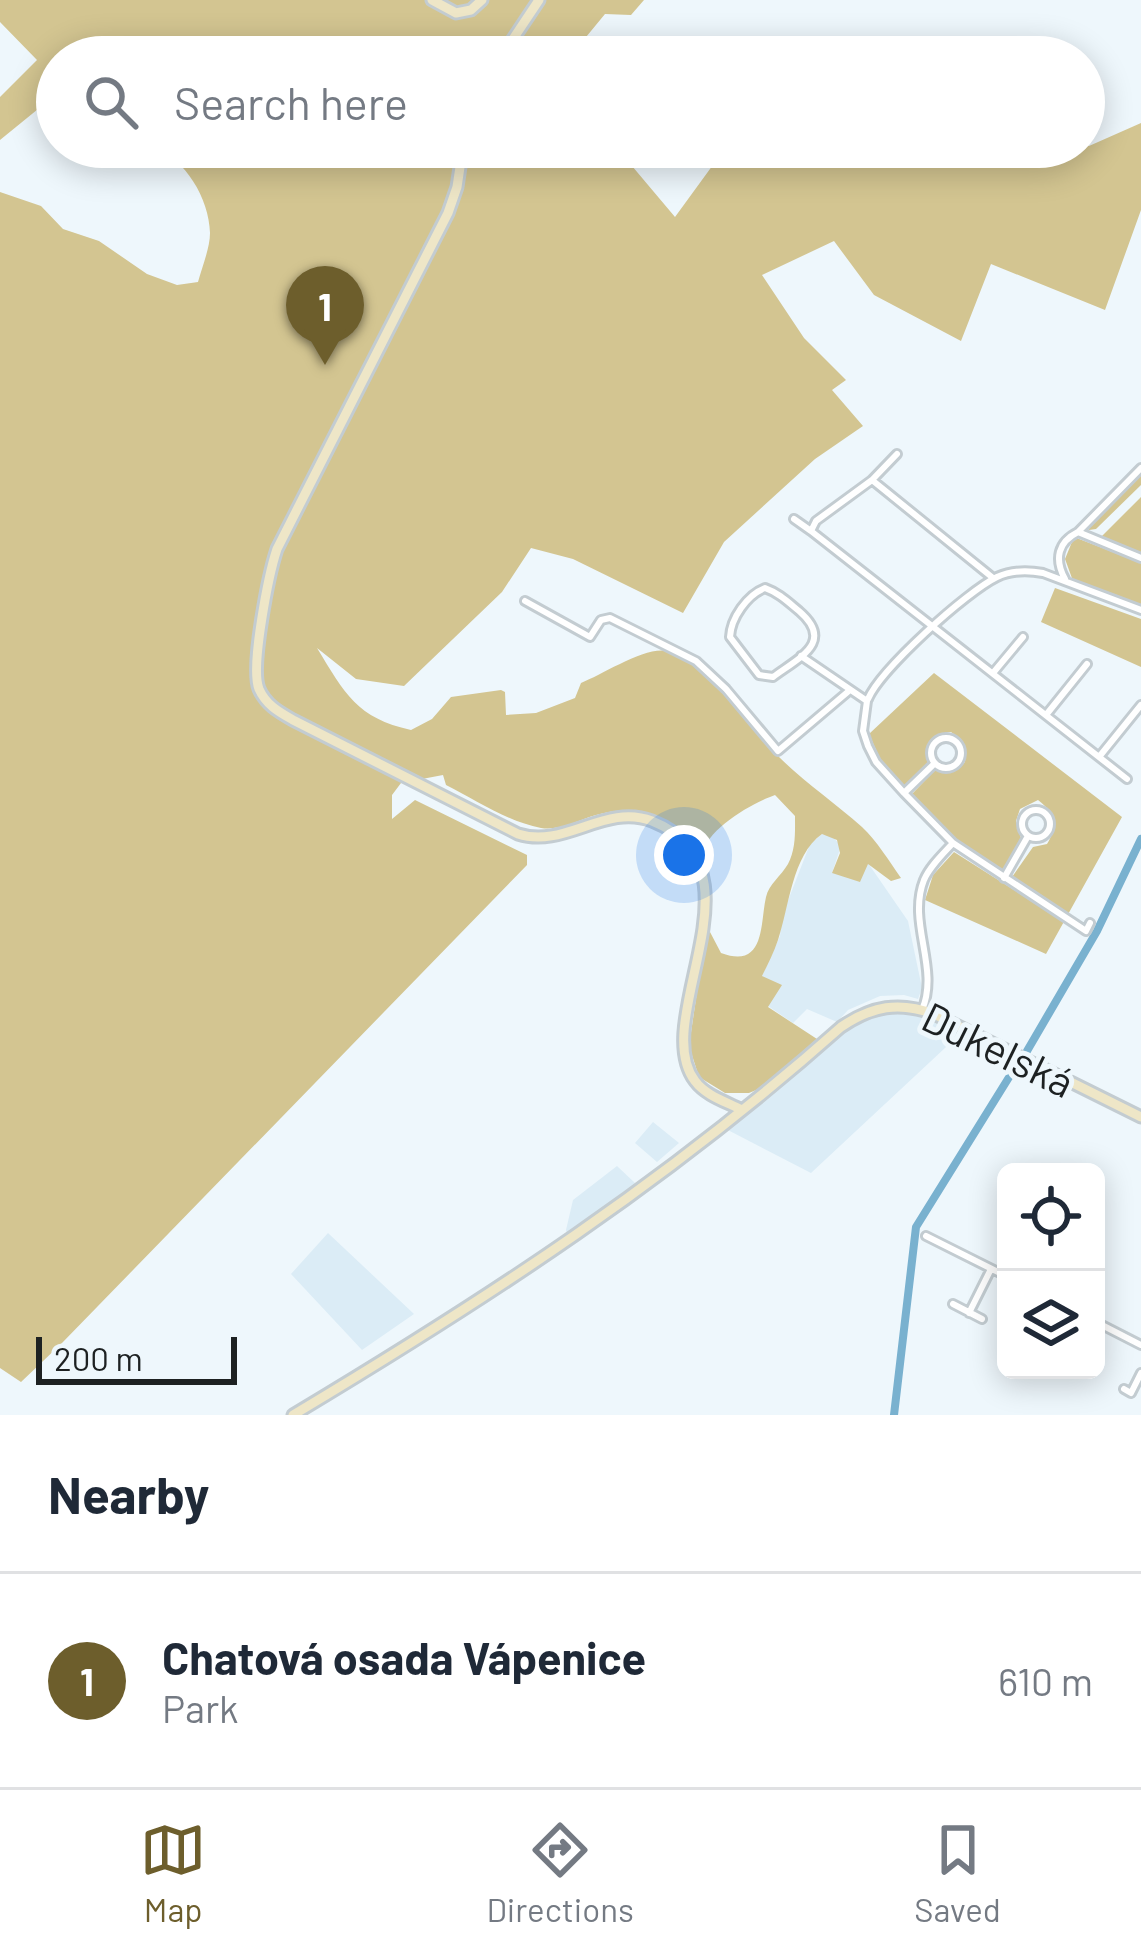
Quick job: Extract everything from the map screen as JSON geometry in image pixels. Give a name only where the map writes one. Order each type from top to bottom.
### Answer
[{"type":"main road","points":[[432,0],[455,13],[468,11],[482,0]]},
{"type":"main road","points":[[515,36],[539,0]]},
{"type":"main road","points":[[461,168],[448,213],[274,556],[257,685],[271,706],[293,720],[518,834],[551,838],[632,816],[678,836],[694,857],[705,893],[685,1036],[687,1066],[704,1090],[742,1110]]},
{"type":"main road","name":"Dukelská","points":[[293,1415],[558,1250],[854,1018],[890,1006],[922,1010],[1141,1117]]},
{"type":"street","points":[[811,531],[816,521],[872,481],[897,454]]},
{"type":"street","points":[[1067,582],[1060,547],[1141,468]]},
{"type":"street","points":[[872,481],[994,578]]},
{"type":"street","points":[[794,520],[1127,779]]},
{"type":"street","points":[[1078,532],[1141,558]]},
{"type":"street","points":[[1043,572],[1059,560]]},
{"type":"street","points":[[1090,923],[1086,931],[953,843],[876,762],[863,730],[867,701],[879,677],[994,578],[1018,571],[1043,572],[1141,610]]},
{"type":"street","points":[[765,588],[776,592],[811,622],[814,643],[801,656],[773,677],[760,675],[730,637],[730,625],[753,593],[765,588]]},
{"type":"street","points":[[525,601],[590,637],[601,620],[610,618],[681,652],[716,678],[778,751],[850,690]]},
{"type":"street","points":[[993,674],[1023,637]]},
{"type":"street","points":[[801,656],[867,701]]},
{"type":"street","points":[[1046,715],[1087,664]]},
{"type":"street","points":[[1099,757],[1141,705]]},
{"type":"street","points":[[950,738],[958,743],[958,762],[949,767],[935,763],[932,749],[937,741],[950,738]]},
{"type":"street","points":[[904,793],[935,763]]},
{"type":"street","points":[[1028,811],[1042,811],[1049,818],[1048,831],[1037,838],[1028,836],[1022,819],[1028,811]]},
{"type":"street","points":[[1004,878],[1028,836]]},
{"type":"street","points":[[922,1010],[931,988],[920,895],[928,873],[953,843]]},
{"type":"street","points":[[926,1235],[997,1272]]},
{"type":"street","points":[[969,1312],[992,1269]]},
{"type":"street","points":[[953,1304],[982,1319]]},
{"type":"street","points":[[1105,1327],[1141,1345]]},
{"type":"street","points":[[1140,1398],[1127,1391],[1141,1373]]},
{"type":"shaded area","points":[[0,0],[644,0],[631,15],[605,14],[587,36],[36,36],[36,59],[0,22]]},
{"type":"shaded area","points":[[36,61],[36,111],[0,140],[0,97]]},
{"type":"shaded area","points":[[1141,123],[1141,210],[1105,310],[991,264],[961,341],[874,295],[834,241],[762,275],[804,338],[846,380],[832,390],[863,426],[815,459],[724,542],[683,613],[573,559],[531,548],[502,592],[404,686],[356,679],[317,648],[354,702],[377,719],[411,730],[432,719],[451,697],[501,690],[506,715],[536,713],[575,698],[581,683],[646,653],[666,651],[699,666],[778,756],[867,833],[901,878],[891,881],[868,864],[860,882],[832,873],[840,853],[837,840],[822,834],[804,855],[762,976],[782,985],[768,1007],[817,1039],[749,1093],[725,1093],[699,1077],[689,1046],[706,931],[721,953],[736,957],[753,949],[768,892],[791,858],[795,816],[775,795],[720,827],[701,856],[669,823],[642,813],[612,812],[548,829],[504,816],[446,785],[443,775],[401,783],[392,795],[392,819],[415,800],[527,855],[527,865],[62,1343],[21,1382],[0,1368],[0,192],[41,206],[63,229],[99,241],[147,274],[177,285],[198,282],[210,233],[205,206],[183,168],[634,168],[675,217],[711,168],[1105,168],[1105,139]]},
{"type":"shaded area","points":[[1141,472],[1141,485],[1096,529],[1089,530],[1087,527]]},
{"type":"shaded area","points":[[1141,497],[1141,553],[1101,537]]},
{"type":"shaded area","points":[[1074,537],[1141,563],[1141,605],[1073,581],[1065,559]]},
{"type":"shaded area","points":[[1055,588],[1141,619],[1141,667],[1041,622]]},
{"type":"shaded area","points":[[934,673],[1122,817],[1046,954],[925,900],[933,875],[954,852],[1049,912],[1053,903],[1012,877],[1033,847],[1047,844],[1053,831],[1051,815],[1038,800],[1020,809],[1016,821],[1021,838],[1003,871],[957,840],[912,794],[935,770],[953,772],[965,762],[963,745],[955,735],[944,733],[930,741],[928,763],[904,786],[880,759],[869,734]]},
{"type":"shaded area","points":[[822,834],[832,836],[841,846],[832,873],[868,863],[908,921],[922,988],[918,999],[880,996],[848,1010],[837,1022],[807,1009],[793,1023],[768,1006],[762,976],[810,844]]},
{"type":"shaded area","points":[[898,1010],[924,1013],[960,1034],[811,1173],[724,1128],[860,1018]]},
{"type":"shaded area","points":[[653,1122],[679,1143],[657,1162],[635,1143]]},
{"type":"shaded area","points":[[617,1166],[635,1183],[627,1197],[568,1238],[573,1200]]},
{"type":"shaded area","points":[[328,1233],[414,1314],[362,1350],[291,1274]]},
{"type":"waterway","points":[[1027,1051],[1097,931],[1141,839]]},
{"type":"waterway","points":[[894,1415],[916,1227],[1016,1066]]},
{"type":"place","name":"Chatová osada Vápenice","points":[[325,365]]}]
